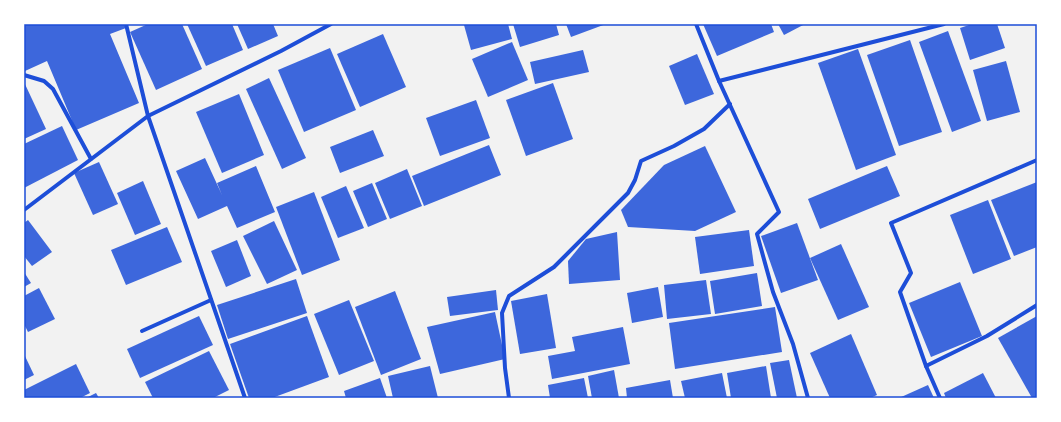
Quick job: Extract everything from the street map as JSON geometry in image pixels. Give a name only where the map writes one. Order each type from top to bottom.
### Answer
[{"type":"street","points":[[126,24],[148,116],[245,398]]},
{"type":"street","points":[[24,210],[148,116],[282,51],[331,24]]},
{"type":"street","points":[[696,24],[719,81],[779,212],[757,234],[773,292],[793,344],[808,398]]},
{"type":"street","points":[[719,81],[944,24]]},
{"type":"street","points":[[24,75],[44,81],[53,89],[91,159]]},
{"type":"street","points":[[509,398],[505,368],[502,313],[509,296],[554,267],[628,193],[635,180],[640,161],[674,146],[704,130],[730,104]]},
{"type":"street","points":[[940,398],[926,366],[900,292],[911,273],[891,223],[1037,160]]},
{"type":"street","points":[[142,331],[211,300]]},
{"type":"street","points":[[926,366],[987,336],[1037,305]]},
{"type":"building","points":[[124,24],[126,28],[110,34],[139,103],[76,130],[47,61],[25,71],[24,25]]},
{"type":"building","points":[[148,24],[182,24],[202,69],[156,90],[130,32]]},
{"type":"building","points":[[187,24],[232,24],[243,50],[206,66]]},
{"type":"building","points":[[237,24],[273,24],[278,36],[248,49]]},
{"type":"building","points":[[508,24],[512,39],[471,50],[464,25]]},
{"type":"building","points":[[513,24],[556,24],[559,35],[520,47]]},
{"type":"building","points":[[566,24],[606,24],[571,37]]},
{"type":"building","points":[[703,24],[771,24],[774,32],[717,56]]},
{"type":"building","points":[[778,24],[805,24],[784,35]]},
{"type":"building","points":[[972,24],[997,24],[1005,48],[970,60],[960,28]]},
{"type":"building","points":[[948,31],[981,121],[952,132],[919,42]]},
{"type":"building","points":[[383,34],[406,87],[360,107],[337,54]]},
{"type":"building","points":[[910,40],[942,132],[899,146],[867,55]]},
{"type":"building","points":[[512,42],[528,80],[488,97],[472,59]]},
{"type":"building","points":[[330,48],[356,110],[304,132],[278,70]]},
{"type":"building","points":[[858,49],[896,155],[856,170],[818,63]]},
{"type":"building","points":[[583,50],[589,72],[535,84],[530,62]]},
{"type":"building","points":[[697,54],[714,94],[685,105],[669,66]]},
{"type":"building","points":[[1006,61],[1020,112],[987,121],[973,70]]},
{"type":"building","points":[[269,78],[306,158],[282,169],[246,89]]},
{"type":"building","points":[[24,82],[46,129],[24,139]]},
{"type":"building","points":[[553,83],[573,139],[526,156],[506,100]]},
{"type":"building","points":[[239,94],[264,155],[222,173],[196,112]]},
{"type":"building","points":[[476,100],[490,138],[440,156],[426,118]]},
{"type":"building","points":[[62,126],[78,160],[24,188],[24,144]]},
{"type":"building","points":[[373,130],[384,156],[340,173],[330,147]]},
{"type":"building","points":[[489,145],[501,175],[424,206],[412,176]]},
{"type":"building","points":[[705,146],[736,212],[695,231],[628,227],[621,210],[664,165]]},
{"type":"building","points":[[205,158],[222,195],[217,183],[256,166],[275,212],[237,228],[227,206],[198,219],[176,171]]},
{"type":"building","points":[[99,162],[118,204],[93,215],[74,173]]},
{"type":"building","points":[[887,166],[900,196],[820,229],[808,199]]},
{"type":"building","points":[[407,169],[422,206],[390,219],[375,183]]},
{"type":"building","points":[[143,181],[161,224],[135,235],[117,193]]},
{"type":"building","points":[[1037,182],[1037,247],[1014,256],[991,200]]},
{"type":"building","points":[[372,183],[387,219],[368,227],[353,191]]},
{"type":"building","points":[[346,186],[364,228],[338,238],[321,197]]},
{"type":"building","points":[[314,192],[340,260],[302,275],[276,207]]},
{"type":"building","points":[[988,200],[1011,259],[973,274],[950,215]]},
{"type":"building","points":[[28,220],[52,252],[32,266],[24,256],[24,223]]},
{"type":"building","points":[[274,221],[297,270],[267,284],[243,236]]},
{"type":"building","points":[[797,223],[818,280],[781,293],[761,236]]},
{"type":"building","points":[[167,227],[182,262],[126,285],[111,250]]},
{"type":"building","points":[[749,230],[754,266],[700,274],[695,237]]},
{"type":"building","points":[[617,232],[620,280],[569,284],[568,261],[586,239]]},
{"type":"building","points":[[237,240],[251,276],[226,287],[211,251]]},
{"type":"building","points":[[841,244],[869,307],[838,320],[810,258]]},
{"type":"building","points":[[24,272],[31,283],[24,287]]},
{"type":"building","points":[[757,273],[762,306],[715,314],[710,281]]},
{"type":"building","points":[[296,279],[307,313],[228,339],[217,305]]},
{"type":"building","points":[[706,280],[711,314],[667,319],[664,285]]},
{"type":"building","points":[[960,282],[982,336],[931,357],[909,303]]},
{"type":"building","points":[[658,287],[663,317],[632,323],[627,293]]},
{"type":"building","points":[[39,288],[55,319],[28,332],[24,324],[24,296]]},
{"type":"building","points":[[496,290],[498,310],[450,316],[447,297]]},
{"type":"building","points":[[395,291],[421,359],[381,375],[355,307]]},
{"type":"building","points":[[547,294],[556,348],[520,354],[511,301]]},
{"type":"building","points":[[349,300],[374,361],[339,375],[314,314]]},
{"type":"building","points":[[775,307],[782,352],[675,369],[669,323]]},
{"type":"building","points":[[495,312],[505,359],[440,374],[427,327]]},
{"type":"building","points":[[199,316],[213,345],[140,378],[127,349]]},
{"type":"building","points":[[307,316],[329,377],[272,398],[249,398],[230,344]]},
{"type":"building","points":[[1037,316],[1037,398],[1032,398],[998,338]]},
{"type":"building","points":[[623,327],[630,364],[552,379],[548,356],[575,351],[572,337]]},
{"type":"building","points":[[851,334],[877,395],[870,398],[830,398],[810,353]]},
{"type":"building","points":[[209,351],[229,390],[213,398],[153,398],[145,382]]},
{"type":"building","points":[[24,354],[34,375],[24,380]]},
{"type":"building","points":[[789,360],[797,398],[777,398],[770,363]]},
{"type":"building","points":[[76,364],[90,393],[80,398],[24,398],[24,390]]},
{"type":"building","points":[[430,366],[438,398],[393,398],[388,376]]},
{"type":"building","points":[[766,366],[771,398],[731,398],[727,373]]},
{"type":"building","points":[[614,370],[619,398],[592,398],[588,376]]},
{"type":"building","points":[[722,373],[727,398],[685,398],[681,381]]},
{"type":"building","points":[[983,373],[996,398],[946,398],[944,393]]},
{"type":"building","points":[[380,378],[387,398],[346,398],[344,391]]},
{"type":"building","points":[[584,378],[588,398],[550,398],[548,385]]},
{"type":"building","points":[[670,380],[673,398],[627,398],[626,388]]},
{"type":"building","points":[[928,385],[934,398],[899,398]]},
{"type":"building","points":[[96,393],[99,398],[86,398]]}]
